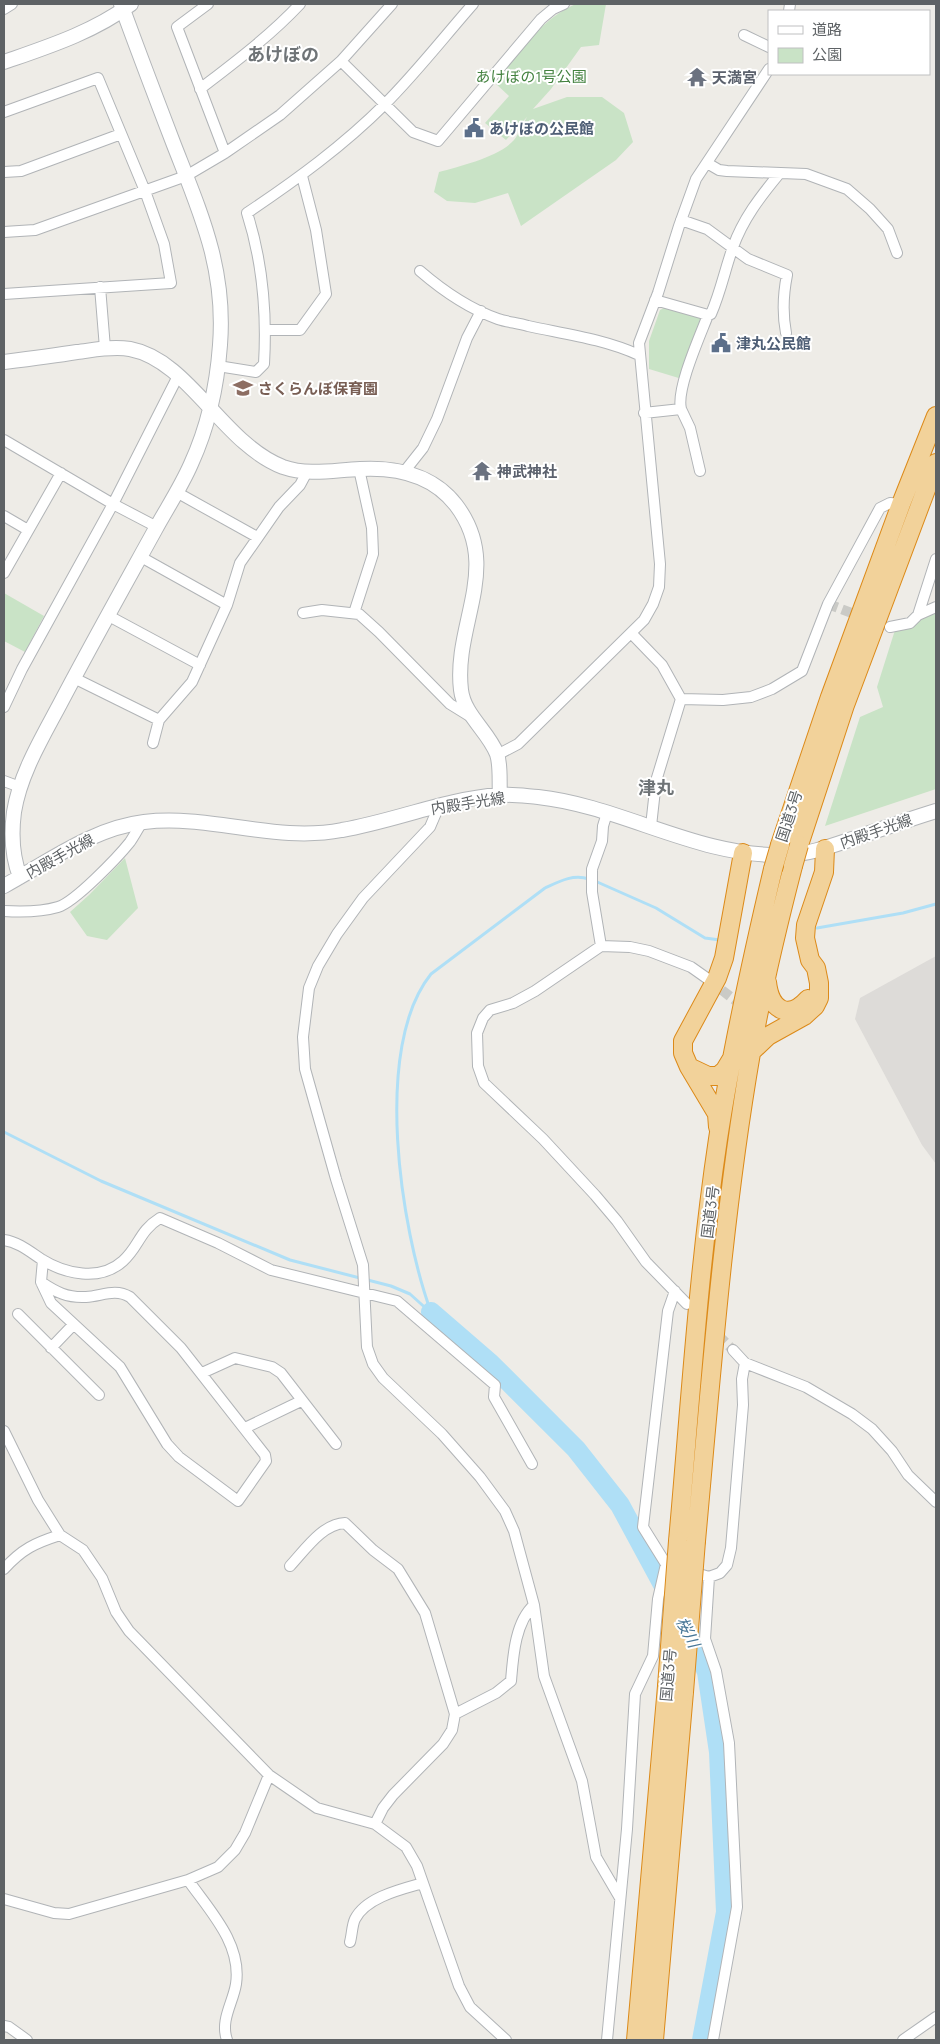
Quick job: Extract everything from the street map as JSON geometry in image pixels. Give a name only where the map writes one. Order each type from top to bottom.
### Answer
[{"type":"highway","name":"国道3号","points":[[636,2040],[701,1290],[718,1140],[733,1056],[747,981],[780,845],[830,697],[901,504],[936,416]]},
{"type":"highway","name":"国道3号","points":[[654,2040],[719,1291],[737,1142],[751,1052],[799,845],[851,688],[936,464]]},
{"type":"highway","points":[[751,1052],[768,1036],[804,1016],[815,1006],[819,998],[816,968],[810,960],[805,938],[806,924],[824,872],[825,849]]},
{"type":"highway","points":[[718,1140],[717,1114],[689,1067],[683,1053],[683,1041],[717,978],[724,958],[743,853]]},
{"type":"highway","points":[[767,977],[768,994],[773,1004],[788,1011],[800,1008],[809,999],[811,991],[807,969],[810,960]]},
{"type":"highway","points":[[689,1067],[708,1076],[718,1076],[725,1070],[733,1056]]},
{"type":"street","points":[[4,9],[12,4]]},
{"type":"street","points":[[208,4],[177,27],[225,153]]},
{"type":"street","points":[[200,89],[240,59],[300,4]]},
{"type":"street","points":[[4,232],[35,230],[186,176],[225,153],[280,115],[341,61],[392,4]]},
{"type":"street","points":[[218,366],[256,372],[264,364],[266,330],[262,274],[247,213],[302,176],[386,103],[473,4]]},
{"type":"street","points":[[341,61],[386,103],[413,132],[438,142],[541,19],[553,9],[564,4]]},
{"type":"street","points":[[4,62],[56,43],[125,6],[211,242],[218,279],[220,310],[218,366],[202,440],[178,493],[107,615],[33,757],[20,788],[14,811],[12,837],[15,862],[20,877]]},
{"type":"street","points":[[744,35],[768,47]]},
{"type":"street","points":[[497,756],[518,744],[572,689],[632,634],[644,620],[653,604],[659,587],[660,564],[656,510],[644,413],[639,355],[640,336],[656,300],[696,179],[768,71]]},
{"type":"street","points":[[4,112],[98,78],[145,192],[164,244],[172,283],[4,294]]},
{"type":"street","points":[[4,172],[21,171],[121,134]]},
{"type":"street","points":[[707,163],[719,170],[727,171],[806,174],[847,189],[870,209],[888,230],[897,253]]},
{"type":"street","points":[[700,471],[690,428],[681,409],[680,403],[684,380],[708,315],[711,314],[720,292],[733,246],[752,206],[779,174]]},
{"type":"street","points":[[266,330],[300,330],[326,294],[316,230],[302,176]]},
{"type":"street","points":[[681,220],[707,229],[733,246],[748,259],[787,275],[782,301],[786,333]]},
{"type":"street","points":[[420,271],[437,285],[481,311],[499,319],[622,347],[639,355]]},
{"type":"street","points":[[100,287],[105,348]]},
{"type":"street","points":[[656,300],[708,315]]},
{"type":"street","points":[[404,472],[423,448],[467,338],[481,311]]},
{"type":"street","points":[[4,362],[105,348],[129,349],[146,354],[162,363],[178,376],[210,410],[253,450],[285,468],[308,472],[391,469],[423,479],[446,494],[456,505],[470,527],[476,551],[477,576],[460,666],[461,693],[472,718]]},
{"type":"street","points":[[4,707],[40,634],[113,504],[178,376]]},
{"type":"street","points":[[644,413],[681,409]]},
{"type":"street","points":[[4,440],[113,504],[157,527]]},
{"type":"street","points":[[354,613],[373,554],[372,528],[359,469]]},
{"type":"street","points":[[153,743],[159,720],[192,682],[227,605],[240,563],[279,507],[300,485],[308,472]]},
{"type":"street","points":[[4,572],[61,473]]},
{"type":"street","points":[[178,493],[257,537]]},
{"type":"street","points":[[681,699],[723,700],[751,697],[772,689],[802,671],[828,604],[880,508],[890,503],[901,504]]},
{"type":"street","points":[[4,516],[28,530]]},
{"type":"street","points":[[140,557],[227,605]]},
{"type":"street","points":[[890,627],[910,623],[918,614],[936,559]]},
{"type":"street","points":[[918,614],[936,608]]},
{"type":"street","points":[[303,613],[322,610],[359,614],[380,632],[450,704],[472,718],[482,728],[497,756],[500,794]]},
{"type":"street","points":[[107,615],[200,665]]},
{"type":"street","points":[[632,634],[662,665],[681,699],[656,781],[652,826]]},
{"type":"street","points":[[74,678],[159,720]]},
{"type":"street","points":[[4,781],[20,788]]},
{"type":"street","name":"内殿手光線","points":[[4,886],[95,836],[142,822],[190,821],[270,832],[319,833],[343,830],[439,806],[500,794],[538,797],[574,803],[710,845],[743,853],[784,855],[825,849],[936,811]]},
{"type":"street","points":[[439,806],[430,827],[364,898],[337,934],[318,966],[309,988],[303,1037],[305,1069],[336,1180],[363,1265],[367,1347],[373,1364],[383,1378],[457,1451],[505,1511],[514,1531],[534,1605],[544,1676],[582,1782],[596,1857],[620,1898]]},
{"type":"street","points":[[601,946],[592,892],[592,869],[602,841],[603,826],[607,813]]},
{"type":"street","points":[[4,911],[20,912],[60,906],[84,889],[130,842],[142,822]]},
{"type":"street","points":[[687,1304],[646,1262],[617,1221],[595,1195],[543,1139],[484,1083],[478,1066],[476,1033],[483,1018],[490,1010],[513,1003],[535,991],[601,946],[630,947],[649,951],[691,967],[708,979]]},
{"type":"street","points":[[4,1240],[21,1245],[43,1260],[62,1269],[78,1274],[93,1274],[108,1270],[124,1261],[149,1226],[160,1218],[218,1243],[271,1270],[397,1301],[495,1385],[494,1397],[532,1464]]},
{"type":"street","points":[[41,1282],[59,1294],[86,1297],[122,1292],[130,1297],[181,1348],[265,1455],[266,1461],[238,1501],[179,1457],[167,1444],[120,1367],[51,1303],[41,1282],[43,1260]]},
{"type":"street","points":[[675,1291],[668,1311],[644,1527],[666,1564],[709,1577],[720,1573],[727,1565],[731,1548],[743,1405],[742,1379],[745,1363]]},
{"type":"street","points":[[18,1314],[99,1395]]},
{"type":"street","points":[[51,1348],[73,1325]]},
{"type":"street","points":[[732,1350],[745,1363],[806,1387],[852,1414],[872,1430],[892,1451],[908,1475],[936,1502]]},
{"type":"street","points":[[202,1373],[235,1358],[272,1367],[280,1373],[336,1444]]},
{"type":"street","points":[[244,1428],[301,1401]]},
{"type":"street","points":[[4,1431],[38,1500],[60,1535],[83,1550],[102,1578],[116,1612],[129,1631],[269,1775],[317,1808],[375,1824],[406,1847],[417,1866],[459,1986],[470,2007],[506,2040]]},
{"type":"street","points":[[290,1566],[321,1533],[335,1524],[345,1523],[373,1550],[398,1569],[424,1613],[455,1714],[452,1730],[443,1744],[393,1795],[383,1808],[375,1824]]},
{"type":"street","points":[[4,1569],[19,1553],[60,1535]]},
{"type":"street","points":[[607,2040],[627,1829],[635,1694],[653,1656],[658,1598],[666,1564]]},
{"type":"street","points":[[709,1577],[705,1639],[716,1671],[732,1742],[737,1907],[713,2040]]},
{"type":"street","points":[[455,1714],[496,1693],[511,1681],[513,1655],[522,1622],[527,1611],[534,1605]]},
{"type":"street","points":[[4,1899],[54,1913],[69,1914],[188,1880],[218,1867],[235,1850],[245,1833],[269,1775]]},
{"type":"street","points":[[188,1880],[228,1936],[234,1955],[236,1982],[226,2018],[224,2031],[227,2040]]},
{"type":"street","points":[[350,1942],[355,1919],[364,1909],[385,1895],[423,1883]]},
{"type":"street","points":[[903,2040],[936,2016]]},
{"type":"street","points":[[4,2026],[9,2027],[27,2040]]},
{"type":"shaded area","points":[[936,956],[936,1164],[922,1145],[855,1019],[860,998]]},
{"type":"green space","name":"あけぼの1号公園","points":[[576,4],[606,4],[599,45],[581,47],[551,89],[533,109],[567,97],[602,97],[624,113],[633,142],[616,160],[521,226],[508,193],[475,203],[447,201],[434,192],[439,172],[489,156],[514,140],[527,117],[506,140],[485,123],[509,96],[495,83],[540,28]]},
{"type":"green space","points":[[666,307],[705,317],[682,379],[649,369],[649,341],[660,310]]},
{"type":"green space","points":[[4,593],[44,616],[25,652],[4,641]]},
{"type":"green space","points":[[936,613],[936,789],[825,826],[860,717],[883,707],[877,687],[895,630]]},
{"type":"green space","points":[[125,858],[138,908],[107,940],[87,936],[70,912]]},
{"type":"waterway","points":[[431,1312],[410,1235],[402,1188],[398,1140],[397,1091],[402,1046],[413,1006],[431,974],[545,888],[572,878],[589,879]]},
{"type":"waterway","points":[[595,881],[656,908],[705,938],[720,940]]},
{"type":"waterway","points":[[817,928],[903,913],[936,904]]},
{"type":"waterway","points":[[4,1132],[101,1181],[290,1260],[391,1286],[410,1294],[430,1312]]},
{"type":"waterway","name":"桜川","points":[[431,1312],[490,1363],[576,1449],[620,1505],[694,1642],[707,1672],[719,1752],[726,1912],[702,2040]]},
{"type":"tunnel","points":[[828,604],[865,618]]},
{"type":"tunnel","points":[[710,981],[744,1007]]},
{"type":"tunnel","points":[[697,1314],[733,1350]]},
{"type":"place","name":"天満宮","points":[[697,77]]},
{"type":"place","name":"あけぼの公民館","points":[[474,128]]},
{"type":"place","name":"津丸公民館","points":[[721,343]]},
{"type":"place","name":"さくらんぼ保育園","points":[[243,388]]},
{"type":"place","name":"神武神社","points":[[482,471]]},
{"type":"district","name":"あけぼの","points":[[283,54]]},
{"type":"district","name":"津丸","points":[[656,787]]}]
